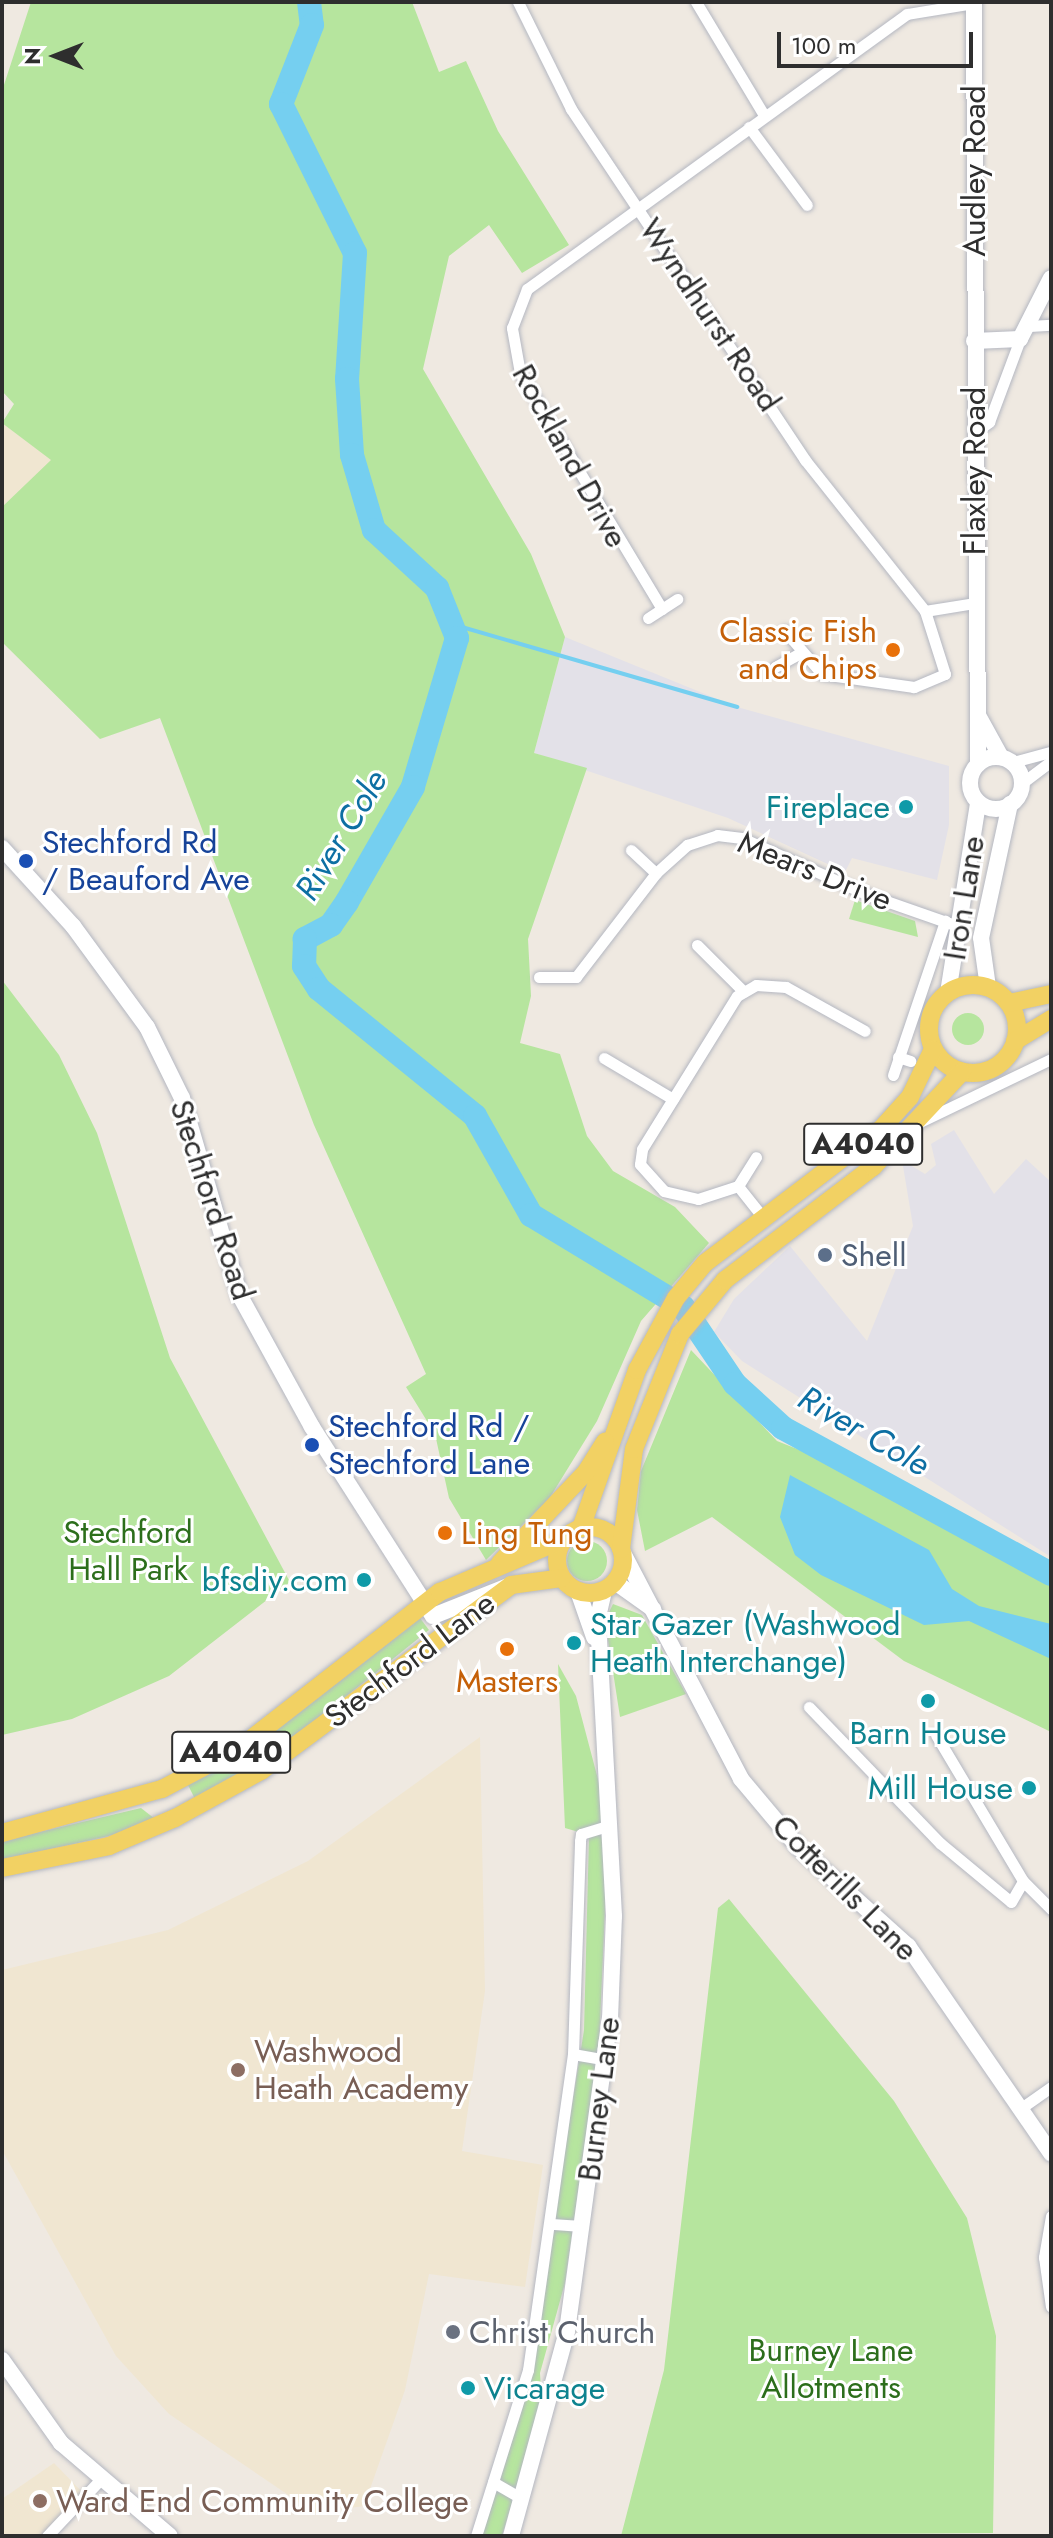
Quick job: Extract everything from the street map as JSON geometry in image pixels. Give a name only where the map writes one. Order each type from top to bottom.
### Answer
[{"type":"main road","points":[[1015,1041],[1009,1003],[988,987],[948,993],[930,1018],[933,1049],[962,1072],[995,1068],[1015,1041],[1051,1019]]},
{"type":"main road","points":[[1009,1003],[1051,994]]},
{"type":"main road","name":"A4040","points":[[581,1528],[616,1421],[660,1321],[688,1283],[881,1129],[910,1097],[933,1049]]},
{"type":"main road","name":"A4040","points":[[622,1551],[634,1449],[680,1334],[708,1296],[928,1119],[962,1072]]},
{"type":"main road","points":[[497,1566],[586,1472],[616,1421]]},
{"type":"main road","points":[[581,1528],[606,1531],[622,1551],[610,1586],[578,1591],[562,1578],[557,1554],[564,1539],[581,1528]]},
{"type":"main road","name":"Stechford Lane","points":[[2,1833],[162,1789],[238,1749],[425,1603],[497,1566],[564,1539]]},
{"type":"main road","name":"Stechford Lane","points":[[2,1868],[109,1846],[175,1818],[261,1771],[511,1585],[562,1578]]},
{"type":"main road","points":[[162,1789],[175,1818]]},
{"type":"street","name":"Wyndhurst Road","points":[[518,2],[571,109],[805,460],[925,611],[945,674],[914,687],[890,685],[822,674],[798,654]]},
{"type":"street","points":[[696,2],[764,115]]},
{"type":"street","name":"Rockland Drive","points":[[662,609],[528,389],[511,345],[527,289],[907,14],[974,2]]},
{"type":"street","name":"Audley Road","points":[[974,2],[974,341]]},
{"type":"street","points":[[749,127],[807,205]]},
{"type":"street","points":[[974,433],[989,422],[1024,332],[1051,278]]},
{"type":"street","points":[[1024,332],[1051,325]]},
{"type":"street","name":"Flaxley Road","points":[[978,764],[974,341],[1024,332]]},
{"type":"street","points":[[648,618],[677,599]]},
{"type":"street","points":[[925,611],[975,603]]},
{"type":"street","points":[[775,667],[798,654],[785,631]]},
{"type":"street","name":"Flaxley Road","points":[[978,716],[1007,760]]},
{"type":"street","points":[[1051,752],[978,764],[969,784],[978,803],[1010,804],[1022,783],[1051,761]]},
{"type":"street","points":[[1007,760],[1022,783]]},
{"type":"street","name":"Iron Lane","points":[[948,993],[953,924],[978,803]]},
{"type":"street","name":"Iron Lane","points":[[988,987],[981,938],[1010,804]]},
{"type":"street","name":"Mears Drive","points":[[539,977],[576,977],[656,873],[699,839],[730,835],[953,924]]},
{"type":"street","name":"Stechford Road","points":[[2,848],[73,926],[147,1027],[182,1098],[240,1296],[312,1427],[425,1603]]},
{"type":"street","points":[[631,850],[656,873]]},
{"type":"street","points":[[893,1075],[904,1059],[953,924]]},
{"type":"street","points":[[697,945],[744,992]]},
{"type":"street","points":[[756,1157],[738,1186],[678,1199],[649,1177],[642,1149],[697,1058],[744,992],[786,987],[865,1031]]},
{"type":"street","points":[[604,1058],[673,1099]]},
{"type":"street","points":[[928,1119],[1051,1059]]},
{"type":"street","points":[[738,1186],[765,1220]]},
{"type":"street","name":"Cotterills Lane","points":[[622,1551],[657,1612],[741,1779],[799,1848],[908,1946],[1024,2106],[1051,2153]]},
{"type":"street","points":[[425,1603],[435,1616],[511,1585]]},
{"type":"street","name":"Cotterills Lane","points":[[610,1586],[657,1612]]},
{"type":"street","name":"Burney Lane","points":[[511,2536],[567,2331],[606,2060],[614,1965],[600,1654],[610,1586]]},
{"type":"street","name":"Burney Lane","points":[[578,1591],[600,1654]]},
{"type":"street","points":[[809,1707],[940,1843],[1011,1902],[1023,1881]]},
{"type":"street","points":[[936,1735],[1023,1881],[1051,1909]]},
{"type":"street","points":[[476,2536],[528,2370],[553,2224],[573,2054],[581,1834],[610,1825]]},
{"type":"street","points":[[573,2054],[606,2060]]},
{"type":"street","points":[[1024,2106],[1051,2087]]},
{"type":"street","points":[[1051,2216],[1044,2257],[1051,2307]]},
{"type":"street","points":[[553,2224],[583,2226]]},
{"type":"street","points":[[2,2360],[98,2482],[170,2536]]},
{"type":"street","points":[[47,2536],[98,2482]]},
{"type":"street","points":[[493,2482],[523,2499]]},
{"type":"shaded area","points":[[2,423],[52,460],[2,507]]},
{"type":"shaded area","points":[[565,637],[737,707],[949,766],[949,825],[937,880],[852,858],[845,872],[728,818],[534,753]]},
{"type":"shaded area","points":[[954,1130],[994,1194],[1026,1159],[1051,1182],[1051,1557],[742,1361],[714,1332],[734,1299],[790,1246],[867,1341],[913,1226],[902,1160],[925,1174],[936,1165],[931,1144]]},
{"type":"shaded area","name":"Washwood Heath Academy","points":[[480,1737],[485,1991],[462,2151],[543,2165],[525,2287],[429,2274],[405,2390],[364,2506],[315,2513],[169,2414],[116,2356],[2,2150],[2,1970],[168,1930],[308,1861]]},
{"type":"shaded area","name":"Ward End Community College","points":[[54,2463],[83,2493],[47,2536],[2,2536],[2,2499]]},
{"type":"green space","points":[[31,2],[412,2],[439,72],[466,61],[498,131],[569,245],[522,273],[489,225],[449,256],[423,369],[531,554],[565,637],[534,753],[587,768],[528,939],[531,996],[520,1043],[560,1054],[587,1136],[613,1171],[675,1207],[709,1243],[641,1321],[597,1421],[549,1499],[486,1560],[449,1498],[435,1434],[406,1387],[426,1374],[314,1125],[160,718],[100,739],[2,642],[2,507],[51,460],[2,423],[14,404],[2,391],[2,91]]},
{"type":"green space","points":[[855,900],[915,921],[918,937],[849,919]]},
{"type":"green space","name":"Stechford Hall Park","points":[[2,980],[59,1055],[97,1133],[170,1358],[290,1582],[169,1676],[72,1719],[2,1735]]},
{"type":"green space","points":[[968,1013],[979,1018],[984,1029],[979,1040],[968,1045],[957,1040],[952,1029],[957,1018]]},
{"type":"green space","points":[[691,1350],[777,1441],[860,1474],[1051,1585],[1051,1732],[904,1661],[712,1517],[645,1551],[637,1510],[641,1471]]},
{"type":"green space","points":[[587,1541],[601,1547],[607,1561],[601,1575],[587,1581],[573,1575],[567,1561],[573,1547]]},
{"type":"green space","points":[[613,1604],[642,1615],[686,1694],[620,1717],[605,1620]]},
{"type":"green space","points":[[420,1618],[429,1630],[259,1766],[196,1801],[188,1785]]},
{"type":"green space","points":[[558,1664],[576,1696],[599,1783],[606,1888],[599,2045],[565,2283],[540,2373],[542,2404],[502,2536],[482,2536],[525,2399],[584,2030],[589,1835],[565,1828]]},
{"type":"green space","points":[[141,1808],[155,1819],[131,1831],[2,1860],[2,1841]]},
{"type":"green space","name":"Burney Lane Allotments","points":[[729,1899],[894,2101],[967,2218],[996,2336],[993,2533],[621,2536],[664,2370],[718,1908]]},
{"type":"water","points":[[790,1475],[929,1550],[952,1589],[979,1606],[1051,1624],[1051,1659],[969,1621],[924,1625],[821,1575],[795,1555],[780,1517]]},
{"type":"waterway","name":"River Cole","points":[[309,2],[312,25],[281,104],[355,253],[347,379],[352,455],[374,530],[437,588],[457,638],[413,787],[331,925],[305,939],[304,966],[319,989],[475,1116],[531,1215],[683,1307],[735,1384],[783,1428],[1051,1574]]},
{"type":"waterway","points":[[455,625],[737,707]]},
{"type":"place","name":"Classic Fish and Chips","points":[[893,650]]},
{"type":"place","name":"Fireplace","points":[[906,807]]},
{"type":"place","name":"Stechford Rd / Beauford Ave","points":[[26,861]]},
{"type":"place","name":"Shell","points":[[825,1255]]},
{"type":"place","name":"Stechford Rd / Stechford Lane","points":[[312,1445]]},
{"type":"place","name":"Ling Tung","points":[[445,1533]]},
{"type":"place","name":"bfsdiy.com","points":[[364,1580]]},
{"type":"place","name":"Star Gazer (Washwood Heath Interchange)","points":[[574,1643]]},
{"type":"place","name":"Masters","points":[[507,1649]]},
{"type":"place","name":"Barn House","points":[[928,1701]]},
{"type":"place","name":"Mill House","points":[[1029,1788]]},
{"type":"place","name":"Washwood Heath Academy","points":[[238,2070]]},
{"type":"place","name":"Christ Church","points":[[453,2332]]},
{"type":"place","name":"Vicarage","points":[[468,2388]]},
{"type":"place","name":"Ward End Community College","points":[[40,2501]]}]
